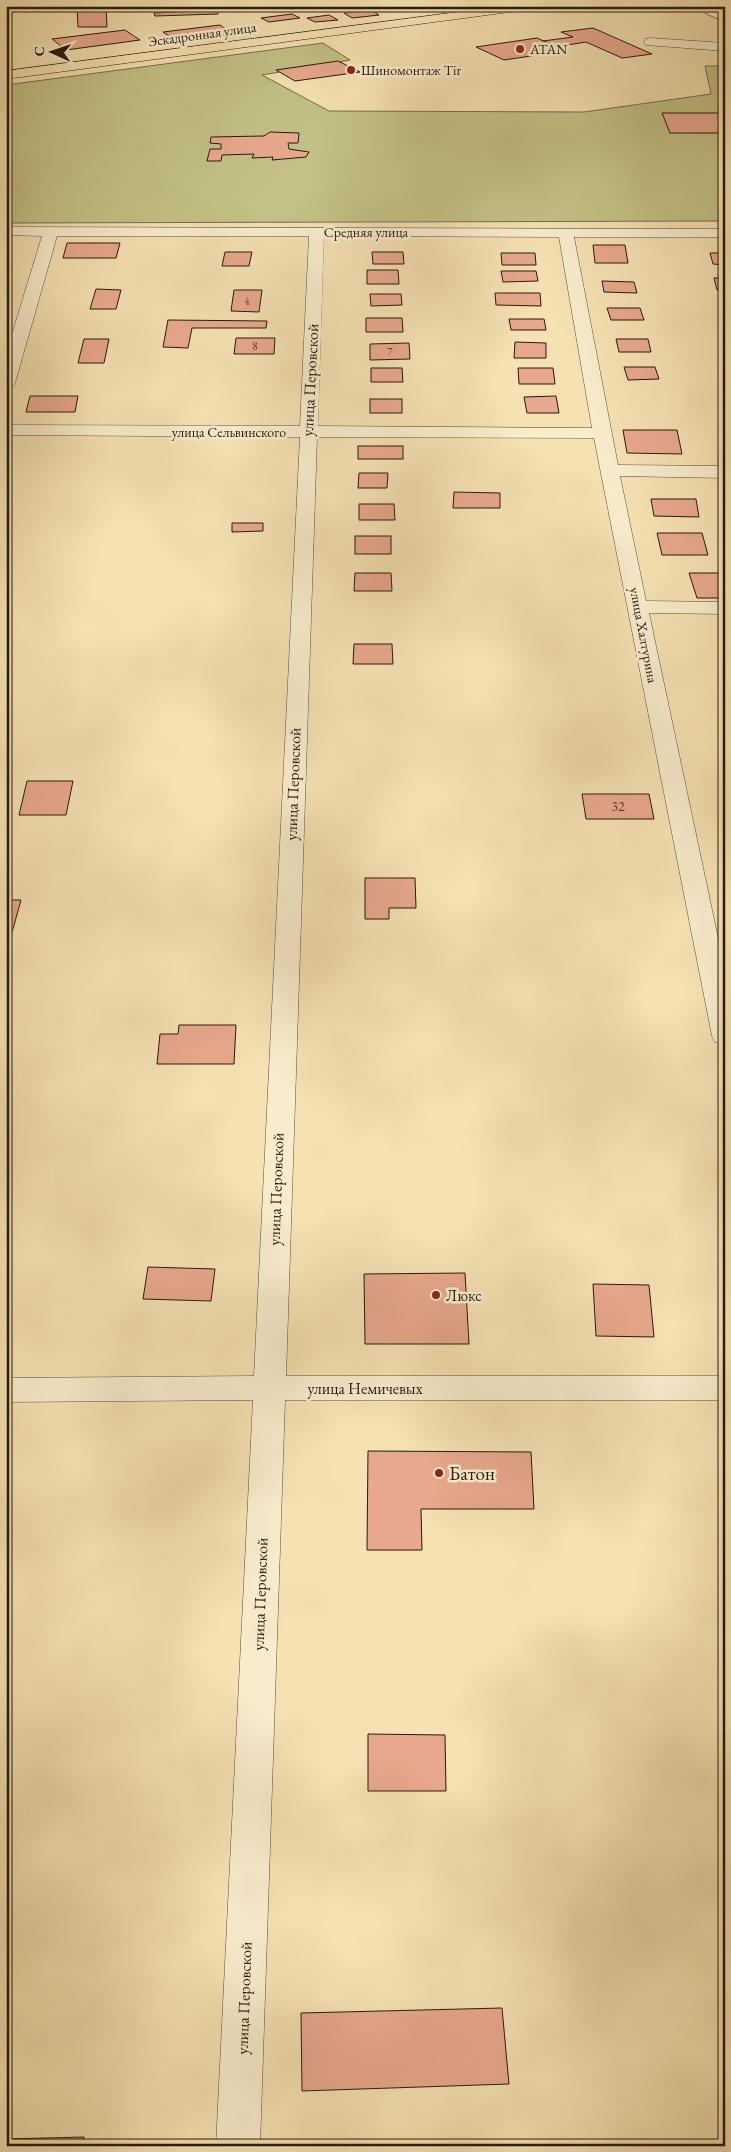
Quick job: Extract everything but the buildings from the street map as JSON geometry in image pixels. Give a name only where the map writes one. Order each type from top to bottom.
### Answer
[{"type":"main road","points":[[707,6],[725,7]]},
{"type":"main road","name":"Эскадронная улица","points":[[6,75],[527,7]]},
{"type":"street","points":[[695,6],[725,19]]},
{"type":"street","points":[[650,42],[725,47]]},
{"type":"street","name":"Средняя улица","points":[[6,231],[725,233]]},
{"type":"street","points":[[6,384],[51,231]]},
{"type":"street","name":"улица Перовской","points":[[238,2146],[317,232]]},
{"type":"street","name":"улица Халтурина","points":[[566,234],[602,433],[725,1036]]},
{"type":"street","name":"улица Сельвинского","points":[[6,430],[602,433]]},
{"type":"street","points":[[611,470],[725,472]]},
{"type":"street","points":[[638,607],[725,608]]},
{"type":"street","name":"улица Немичевых","points":[[6,1390],[725,1388]]},
{"type":"shaded area","points":[[323,43],[350,60],[262,75],[329,111],[584,112],[711,94],[705,66],[725,66],[725,221],[6,223],[6,85]]},
{"type":"place","name":"ATAN","points":[[520,49]]},
{"type":"place","name":"Шиномонтаж Tir","points":[[351,70]]},
{"type":"place","name":"Люкс","points":[[436,1295]]},
{"type":"place","name":"Батон","points":[[439,1473]]}]
